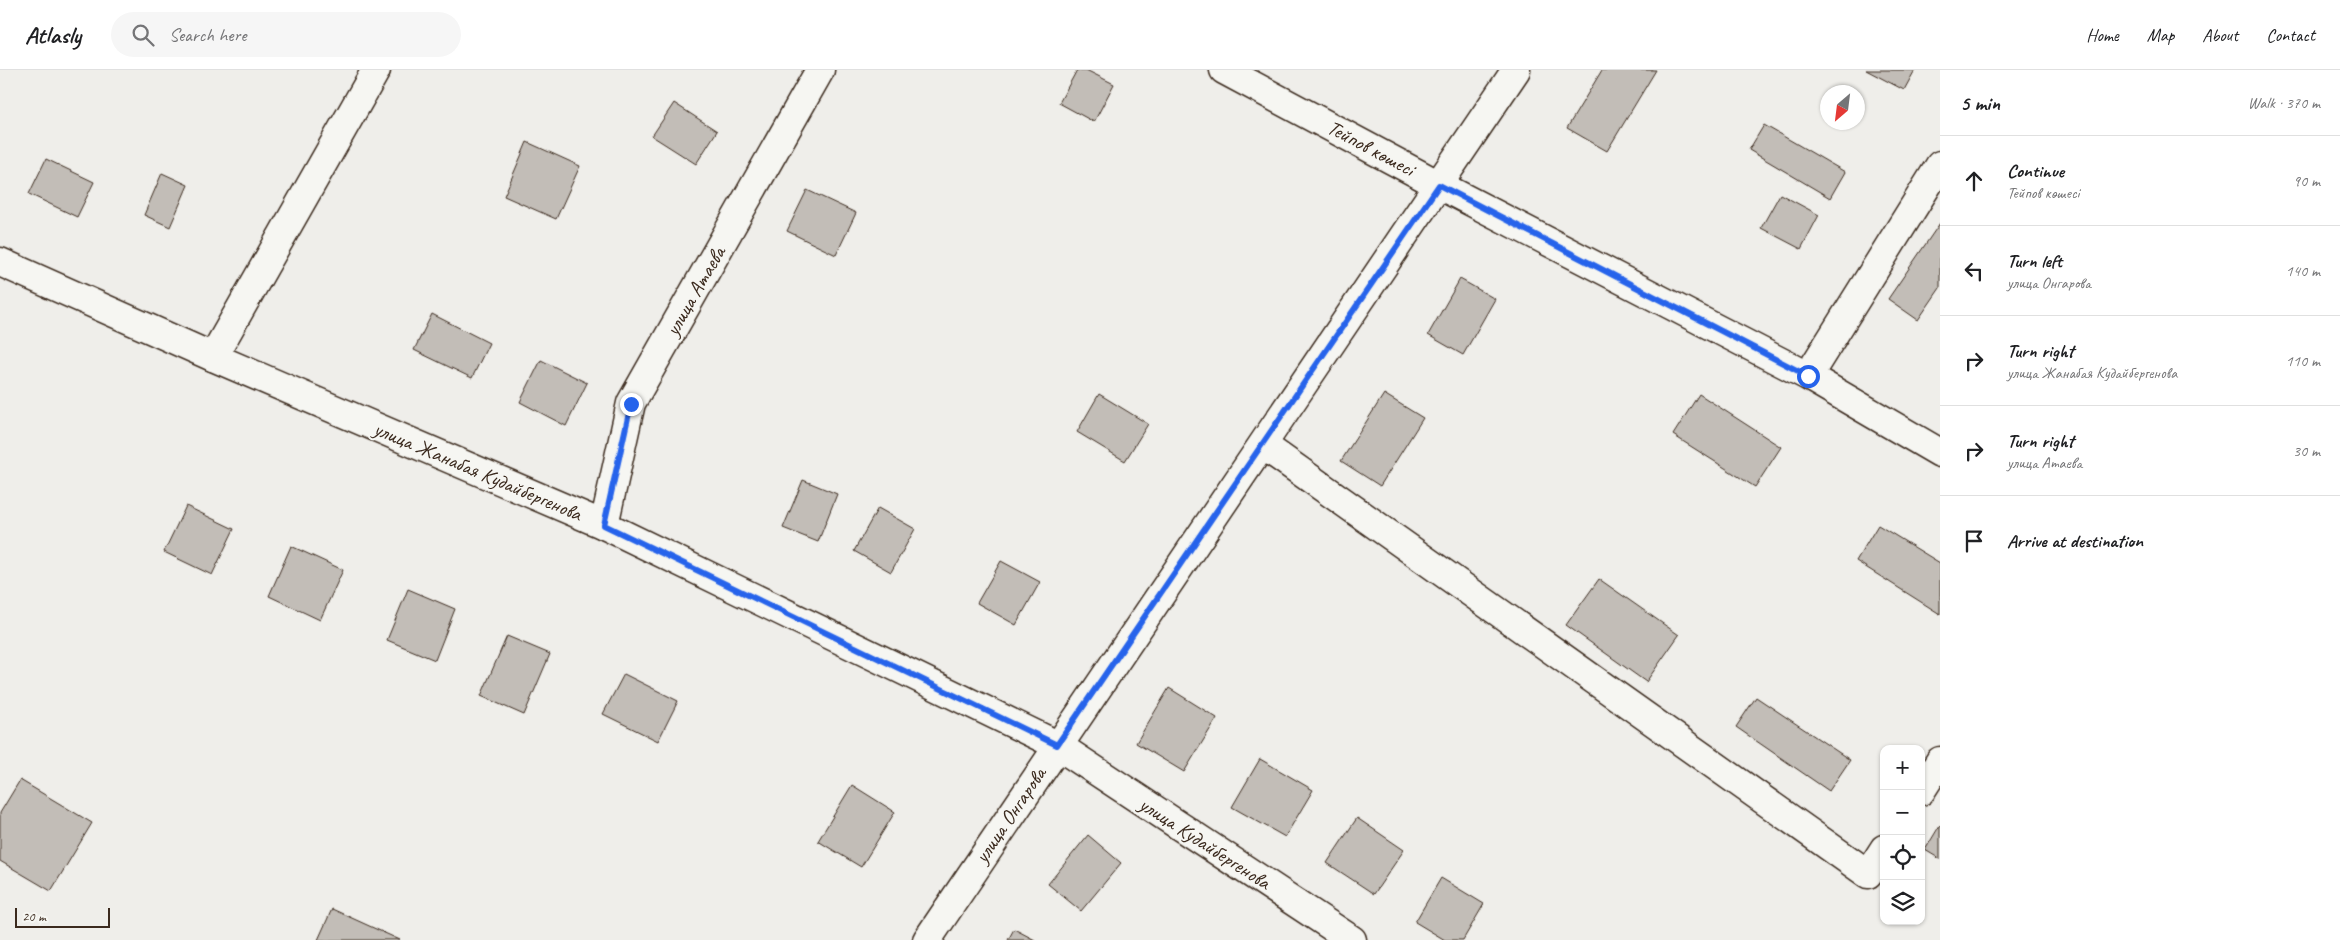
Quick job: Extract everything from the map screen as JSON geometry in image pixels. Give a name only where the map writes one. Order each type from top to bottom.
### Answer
[{"type":"street","points":[[213,357],[376,70]]},
{"type":"street","name":"улица Атаева","points":[[604,525],[631,404],[820,70]]},
{"type":"street","name":"Тейпов көшесі","points":[[1224,70],[1439,185],[1808,376],[1940,453]]},
{"type":"street","name":"улица Онгарова","points":[[927,940],[1057,745],[1263,445],[1516,70]]},
{"type":"street","points":[[1808,376],[1940,165]]},
{"type":"street","name":"улица Жанабая Кудайбергенова","points":[[0,262],[213,357],[604,525],[1057,745]]},
{"type":"street","points":[[1263,445],[1868,874],[1880,855]]},
{"type":"street","name":"улица Кудайбергенова","points":[[1057,745],[1352,940]]},
{"type":"street","points":[[1922,790],[1940,761]]},
{"type":"building","points":[[1077,70],[1086,70],[1114,84],[1094,122],[1059,103]]},
{"type":"building","points":[[1602,70],[1656,70],[1607,151],[1567,128]]},
{"type":"building","points":[[1866,70],[1915,70],[1904,90]]},
{"type":"building","points":[[674,103],[717,131],[696,164],[652,136]]},
{"type":"building","points":[[1764,125],[1845,172],[1830,198],[1749,150]]},
{"type":"building","points":[[527,142],[580,166],[556,219],[504,196]]},
{"type":"building","points":[[46,159],[94,182],[77,217],[29,194]]},
{"type":"building","points":[[162,173],[188,185],[170,227],[144,215]]},
{"type":"building","points":[[807,190],[856,213],[836,255],[787,231]]},
{"type":"building","points":[[1780,194],[1819,215],[1801,249],[1761,228]]},
{"type":"building","points":[[1940,223],[1940,288],[1918,320],[1888,299]]},
{"type":"building","points":[[1460,279],[1495,299],[1463,355],[1428,335]]},
{"type":"building","points":[[432,314],[489,343],[472,378],[414,350]]},
{"type":"building","points":[[541,360],[587,383],[566,426],[520,402]]},
{"type":"building","points":[[1099,394],[1148,424],[1125,461],[1077,432]]},
{"type":"building","points":[[1384,394],[1423,418],[1380,486],[1341,461]]},
{"type":"building","points":[[1699,394],[1781,447],[1755,487],[1673,435]]},
{"type":"building","points":[[803,480],[837,494],[818,542],[783,528]]},
{"type":"building","points":[[186,506],[234,529],[212,575],[164,552]]},
{"type":"building","points":[[878,508],[915,529],[891,572],[854,551]]},
{"type":"building","points":[[1878,525],[1940,563],[1940,614],[1856,561]]},
{"type":"building","points":[[291,546],[343,570],[320,620],[269,596]]},
{"type":"building","points":[[1001,561],[1040,582],[1016,625],[977,603]]},
{"type":"building","points":[[1599,579],[1679,635],[1646,682],[1566,625]]},
{"type":"building","points":[[408,589],[455,609],[435,660],[387,640]]},
{"type":"building","points":[[507,636],[550,654],[524,715],[481,696]]},
{"type":"building","points":[[624,674],[678,701],[658,741],[603,714]]},
{"type":"building","points":[[1169,688],[1217,718],[1184,772],[1136,743]]},
{"type":"building","points":[[1756,697],[1850,760],[1829,791],[1736,727]]},
{"type":"building","points":[[1260,759],[1313,790],[1285,837],[1232,807]]},
{"type":"building","points":[[20,780],[92,823],[51,891],[0,861],[0,813]]},
{"type":"building","points":[[852,785],[895,812],[861,867],[818,841]]},
{"type":"building","points":[[1357,818],[1404,850],[1374,894],[1327,863]]},
{"type":"building","points":[[1940,825],[1940,859],[1925,850]]},
{"type":"building","points":[[1088,835],[1121,863],[1081,911],[1048,884]]},
{"type":"building","points":[[1441,878],[1484,904],[1463,940],[1445,940],[1415,922]]},
{"type":"building","points":[[332,909],[400,940],[318,940]]},
{"type":"building","points":[[1014,929],[1035,940],[1008,940]]},
{"type":"route","points":[[631,404],[604,525],[1057,745],[1439,185],[1808,376]]}]
